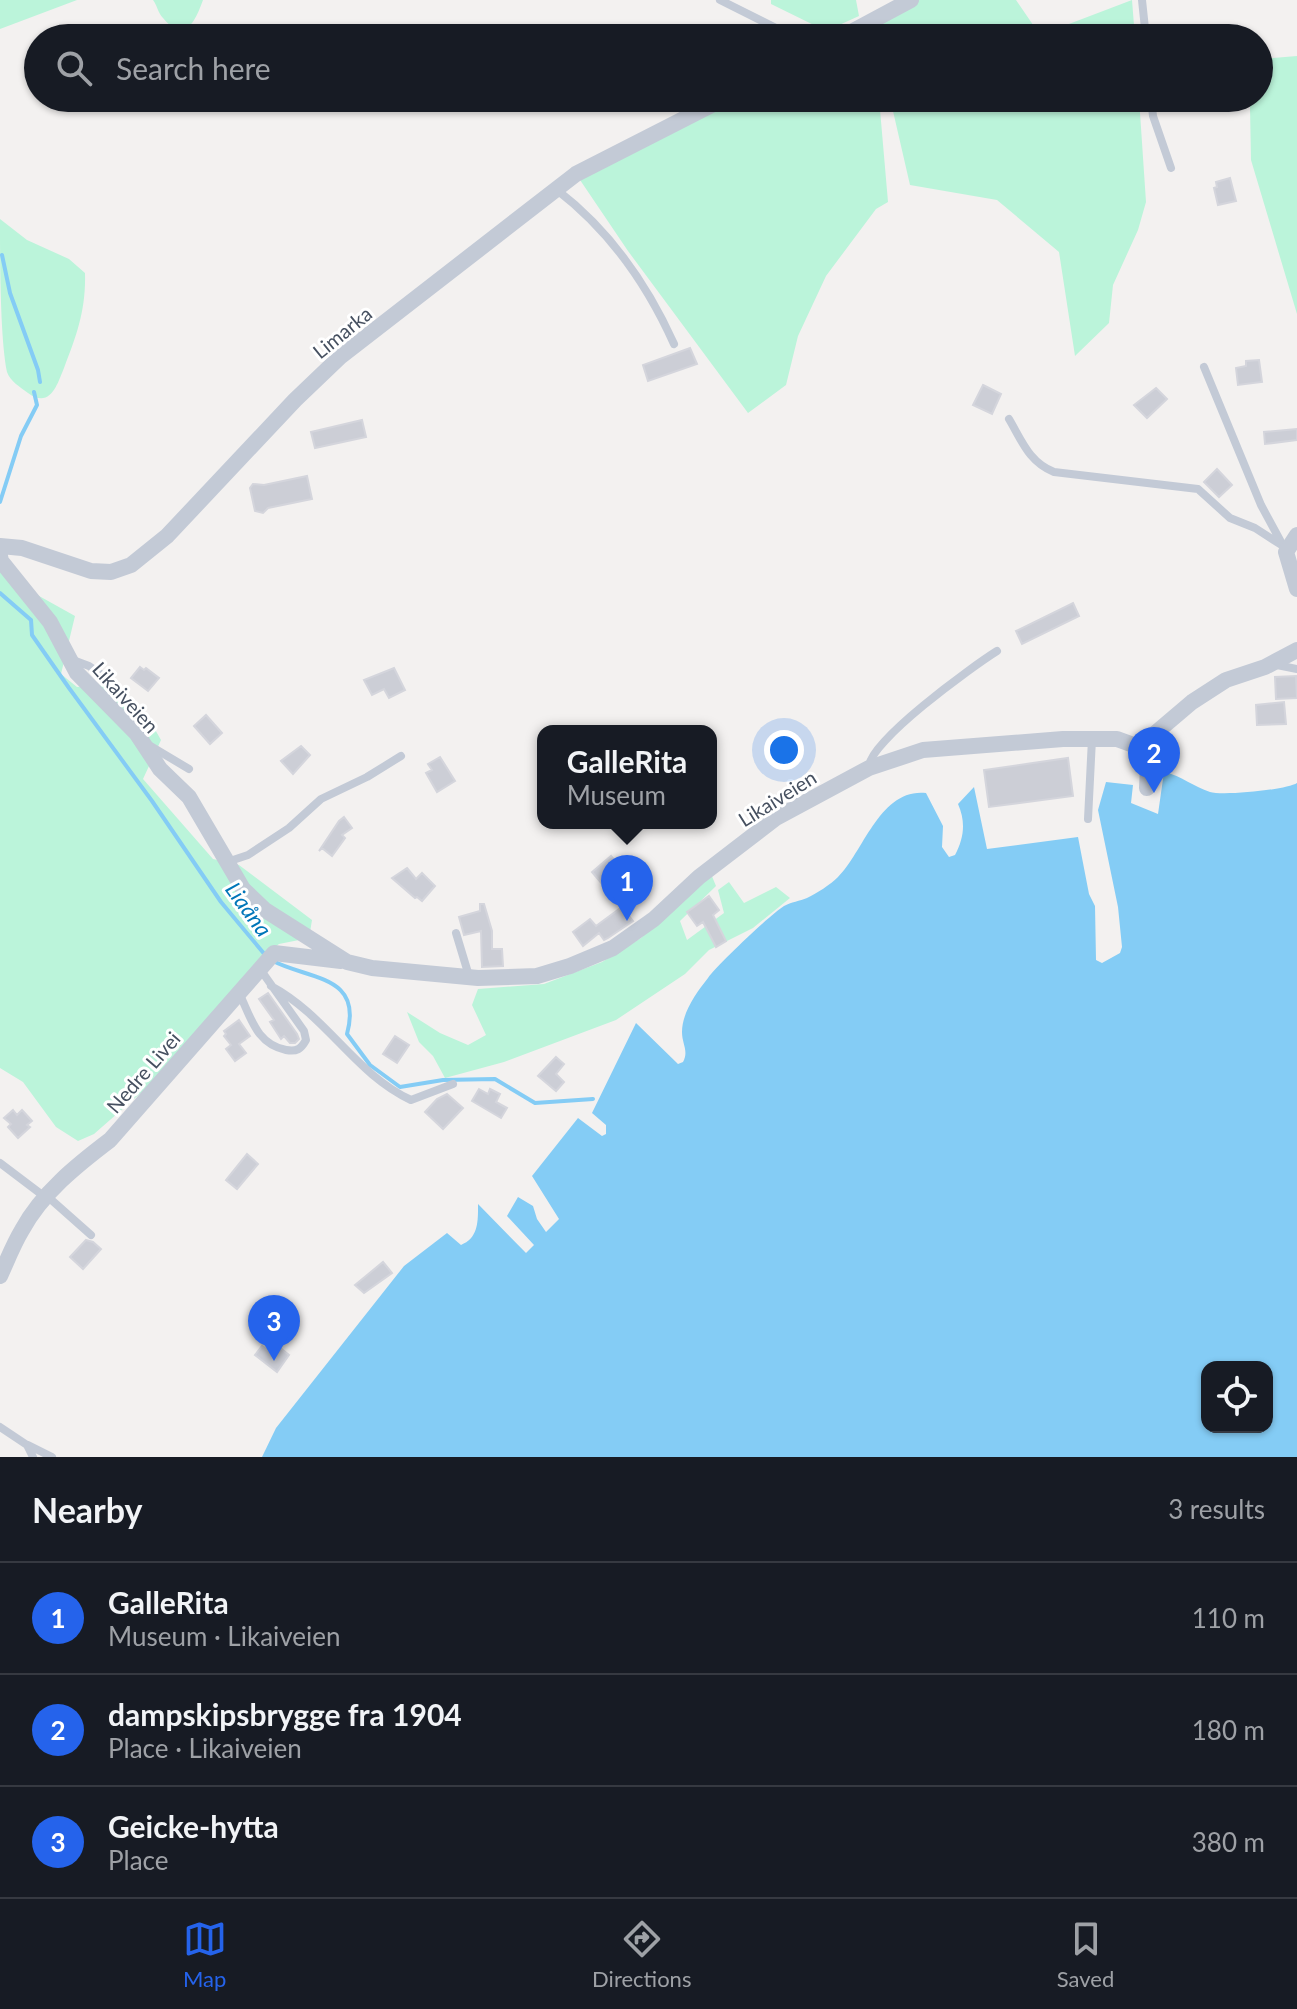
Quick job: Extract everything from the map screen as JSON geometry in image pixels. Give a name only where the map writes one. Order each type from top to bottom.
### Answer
[{"type":"street","points":[[866,24],[911,0]]},
{"type":"street","name":"Limarka","points":[[0,546],[22,548],[91,571],[111,572],[131,565],[167,536],[295,400],[340,357],[576,174],[698,112]]},
{"type":"street","points":[[1297,535],[1284,549],[1297,589]]},
{"type":"street","name":"Likaiveien","points":[[0,556],[50,622],[77,673],[111,706],[143,742],[160,769],[189,797],[243,889],[265,910],[347,962],[372,968],[469,977],[537,976],[613,948],[654,919],[699,877],[776,818],[869,768],[923,750],[1092,739],[1117,739],[1139,747]]},
{"type":"street","points":[[1147,788],[1148,767],[1139,747],[1192,702],[1226,680],[1272,664],[1297,650]]},
{"type":"street","name":"Nedre Livei","points":[[0,1276],[22,1228],[47,1197],[84,1160],[110,1140],[274,953],[347,962]]},
{"type":"lane","points":[[720,0],[768,24]]},
{"type":"lane","points":[[1142,0],[1145,24]]},
{"type":"lane","points":[[1153,112],[1171,168]]},
{"type":"lane","points":[[556,189],[603,230],[653,303],[674,344]]},
{"type":"lane","points":[[1204,367],[1261,505],[1284,549]]},
{"type":"lane","points":[[1009,419],[1031,458],[1039,466],[1054,472],[1198,489],[1230,518],[1255,528],[1284,549]]},
{"type":"lane","points":[[869,768],[869,760],[883,743],[958,676],[997,651]]},
{"type":"lane","points":[[69,659],[89,666],[108,679]]},
{"type":"lane","points":[[1272,664],[1297,669]]},
{"type":"lane","points":[[1088,819],[1092,739]]},
{"type":"lane","points":[[143,742],[189,769]]},
{"type":"lane","points":[[227,862],[248,855],[289,828],[321,799],[367,777],[401,756]]},
{"type":"lane","points":[[456,933],[469,977]]},
{"type":"lane","points":[[239,992],[251,1022],[269,1045],[294,1051],[301,1048],[306,1040],[304,1031],[260,969]]},
{"type":"lane","points":[[271,986],[311,1013],[367,1070],[398,1094],[411,1100],[453,1084]]},
{"type":"lane","points":[[0,1163],[47,1197],[91,1235]]},
{"type":"lane","points":[[0,1427],[52,1457]]},
{"type":"lane","points":[[27,1445],[33,1457]]},
{"type":"green space","points":[[0,0],[77,0],[0,29]]},
{"type":"green space","points":[[153,0],[203,0],[191,24],[169,24]]},
{"type":"green space","points":[[771,0],[856,0],[859,16],[841,24],[812,24],[771,4]]},
{"type":"green space","points":[[911,0],[1016,0],[1032,24],[866,24]]},
{"type":"green space","points":[[1132,0],[1134,24],[1069,24]]},
{"type":"green space","points":[[1297,56],[1297,314],[1251,160],[1250,112],[1273,112],[1273,58]]},
{"type":"green space","points":[[698,112],[880,112],[888,202],[876,209],[826,276],[798,336],[786,385],[748,413],[628,251],[576,174]]},
{"type":"green space","points":[[893,112],[1140,112],[1146,202],[1138,230],[1113,285],[1109,323],[1075,356],[1059,252],[997,200],[910,185]]},
{"type":"green space","points":[[0,219],[27,240],[69,259],[85,273],[80,322],[73,344],[56,387],[42,398],[22,388],[7,372],[2,319]]},
{"type":"green space","points":[[0,567],[23,587],[75,616],[61,674],[77,687],[106,684],[145,712],[161,740],[143,779],[213,859],[239,865],[312,920],[309,938],[279,944],[264,956],[151,1084],[94,1134],[78,1141],[56,1127],[23,1082],[0,1068]]},
{"type":"green space","points":[[711,874],[716,886],[680,921],[687,940],[724,913],[718,890],[729,882],[744,903],[776,887],[790,898],[753,928],[709,950],[685,974],[616,1020],[504,1062],[445,1078],[433,1056],[419,1042],[407,1012],[440,1033],[468,1045],[486,1035],[472,1005],[478,989],[544,984],[602,962],[641,938]]},
{"type":"water","points":[[1164,772],[1217,793],[1268,790],[1297,783],[1297,1457],[262,1457],[276,1428],[404,1266],[447,1233],[461,1245],[471,1238],[476,1228],[478,1204],[526,1253],[534,1245],[507,1216],[518,1197],[533,1206],[546,1232],[559,1219],[532,1176],[578,1118],[602,1136],[606,1134],[606,1125],[592,1113],[636,1023],[678,1064],[683,1062],[684,1018],[708,978],[777,911],[815,894],[838,877],[874,823],[896,800],[910,794],[926,793],[943,826],[942,847],[949,857],[955,855],[962,836],[963,824],[958,804],[974,787],[987,849],[1078,837],[1089,894],[1095,906],[1096,960],[1102,963],[1120,953],[1122,947],[1118,907],[1098,810],[1106,782],[1133,785],[1131,803],[1158,814]]},
{"type":"building","points":[[1230,178],[1236,201],[1218,205],[1214,188],[1217,187],[1216,182]]},
{"type":"building","points":[[690,348],[697,364],[648,381],[643,365]]},
{"type":"building","points":[[1259,360],[1262,382],[1238,385],[1236,368],[1246,366],[1246,361]]},
{"type":"building","points":[[983,385],[1001,394],[992,414],[973,405]]},
{"type":"building","points":[[1156,388],[1167,399],[1147,418],[1134,405]]},
{"type":"building","points":[[362,420],[366,437],[315,448],[311,432]]},
{"type":"building","points":[[1297,429],[1297,440],[1265,444],[1264,432]]},
{"type":"building","points":[[1217,469],[1232,485],[1219,497],[1204,482]]},
{"type":"building","points":[[307,476],[312,499],[268,508],[263,513],[255,511],[250,488],[253,484],[264,485]]},
{"type":"building","points":[[1073,603],[1079,616],[1022,644],[1016,631]]},
{"type":"building","points":[[140,667],[159,678],[148,691],[131,678]]},
{"type":"building","points":[[394,668],[405,690],[389,698],[384,689],[372,695],[364,680]]},
{"type":"building","points":[[1296,676],[1297,698],[1276,699],[1275,677]]},
{"type":"building","points":[[1284,702],[1286,724],[1257,725],[1256,705]]},
{"type":"building","points":[[206,715],[222,733],[210,744],[194,726]]},
{"type":"building","points":[[301,746],[310,755],[293,774],[281,761]]},
{"type":"building","points":[[440,757],[455,781],[437,792],[426,773],[432,770],[428,764]]},
{"type":"building","points":[[1068,758],[1073,796],[989,807],[984,770]]},
{"type":"building","points":[[344,817],[352,828],[342,835],[345,838],[332,856],[322,848],[319,851],[339,821]]},
{"type":"building","points":[[611,856],[621,868],[610,877],[617,885],[609,892],[592,872]]},
{"type":"building","points":[[407,868],[416,879],[422,873],[435,886],[422,901],[392,878]]},
{"type":"building","points":[[709,896],[719,910],[713,915],[726,941],[716,947],[703,922],[697,926],[687,912]]},
{"type":"building","points":[[480,904],[484,904],[492,931],[492,949],[502,949],[503,966],[482,967],[481,931],[464,935],[459,917],[480,911]]},
{"type":"building","points":[[622,907],[633,921],[604,940],[599,933],[583,946],[573,932],[590,919],[596,926]]},
{"type":"building","points":[[268,993],[297,1034],[299,1039],[295,1043],[290,1043],[284,1036],[281,1039],[270,1022],[274,1020],[259,999]]},
{"type":"building","points":[[239,1020],[250,1036],[239,1044],[246,1053],[235,1061],[226,1049],[231,1045],[224,1031]]},
{"type":"building","points":[[395,1036],[409,1045],[397,1063],[383,1054]]},
{"type":"building","points":[[556,1057],[564,1064],[556,1074],[564,1082],[556,1091],[538,1076]]},
{"type":"building","points":[[479,1089],[488,1094],[490,1089],[500,1094],[496,1102],[507,1108],[501,1118],[472,1101]]},
{"type":"building","points":[[447,1094],[463,1108],[443,1129],[425,1112],[437,1099]]},
{"type":"building","points":[[13,1110],[17,1115],[22,1110],[32,1121],[18,1138],[4,1118]]},
{"type":"building","points":[[247,1154],[258,1164],[237,1189],[226,1180]]},
{"type":"building","points":[[86,1240],[101,1249],[83,1269],[70,1257]]},
{"type":"building","points":[[383,1262],[392,1273],[364,1293],[355,1285]]},
{"type":"building","points":[[262,1346],[273,1354],[279,1347],[289,1355],[277,1372],[255,1355]]},
{"type":"waterway","name":"Liaåna","points":[[2,255],[10,293],[40,382]]},
{"type":"waterway","name":"Liaåna","points":[[0,502],[21,436],[37,405],[34,392]]},
{"type":"waterway","name":"Liaåna","points":[[0,593],[31,620],[32,635],[69,688],[221,902],[266,956]]},
{"type":"waterway","name":"Liaåna","points":[[273,961],[330,982],[340,990],[347,1000],[350,1015],[347,1034],[370,1065],[400,1087],[443,1080],[495,1079],[535,1103],[593,1099]]},
{"type":"place","name":"dampskipsbrygge fra 1904","points":[[1154,793]]},
{"type":"place","name":"GalleRita","points":[[627,921]]},
{"type":"place","name":"Geicke-hytta","points":[[274,1361]]}]
